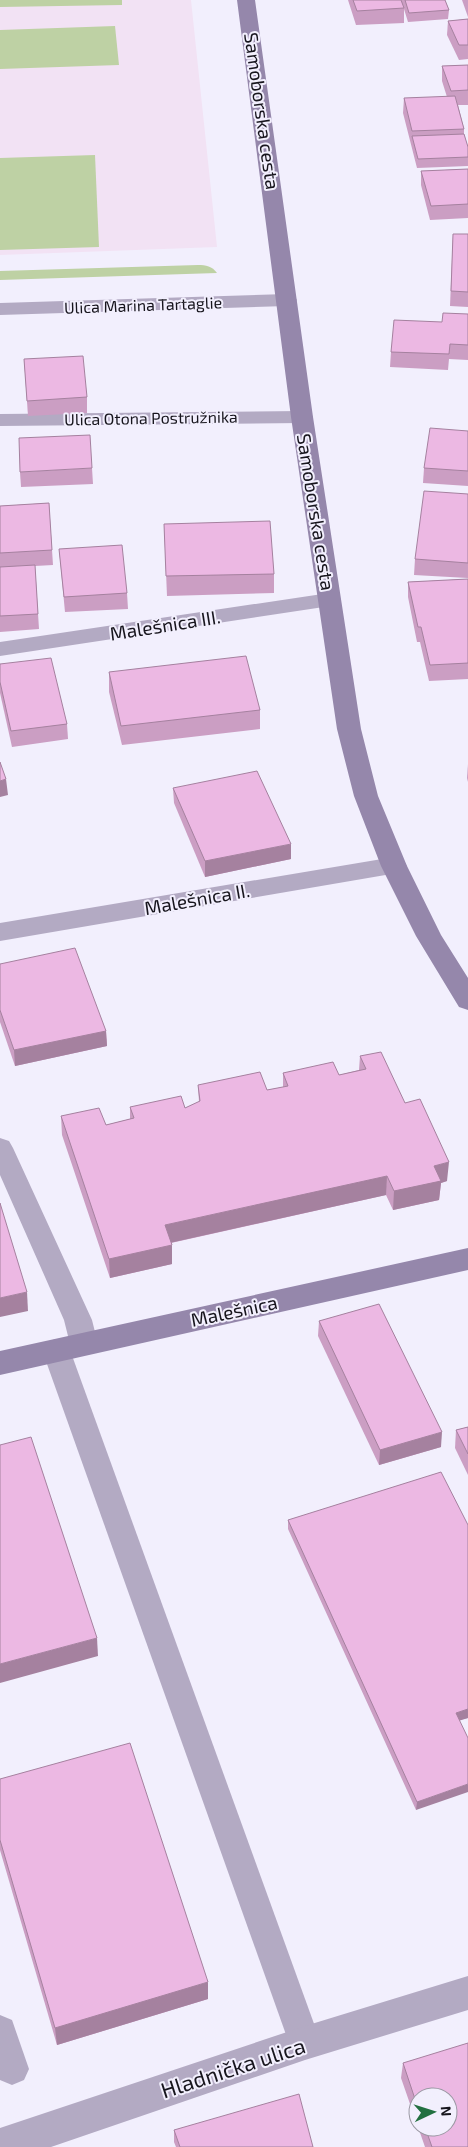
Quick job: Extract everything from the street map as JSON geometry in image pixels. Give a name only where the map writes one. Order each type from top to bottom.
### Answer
[{"type":"street","name":"Samoborska cesta","points":[[246,0],[302,417],[349,729],[366,796],[394,866],[429,936],[468,1000]]},
{"type":"street","name":"Ulica Marina Tartaglie","points":[[0,309],[287,300]]},
{"type":"street","name":"Ulica Otona Postružnika","points":[[1,422],[302,417]]},
{"type":"street","name":"Malešnica III.","points":[[0,649],[329,600]]},
{"type":"street","name":"Malešnica II.","points":[[0,932],[394,866]]},
{"type":"street","name":"Malešnica","points":[[0,1363],[468,1259]]},
{"type":"street","name":"Hladnička ulica","points":[[0,2146],[305,2043],[468,1993]]},
{"type":"lane","points":[[0,1148],[78,1320],[70,1347],[305,2043]]},
{"type":"lane","points":[[0,2031],[12,2069]]},
{"type":"shaded area","points":[[0,0],[191,0],[217,247],[0,255]]},
{"type":"green space","points":[[0,0],[122,0],[122,5],[0,7]]},
{"type":"green space","points":[[115,26],[119,65],[0,69],[0,30]]},
{"type":"green space","points":[[95,155],[99,247],[0,250],[0,158]]},
{"type":"green space","points":[[209,266],[217,273],[0,280],[0,271]]},
{"type":"building","points":[[353,0],[401,0],[404,8],[357,11]]},
{"type":"building","points":[[405,0],[445,0],[449,10],[409,13]]},
{"type":"building","points":[[468,19],[468,45],[459,45],[448,21]]},
{"type":"building","points":[[468,65],[468,90],[451,91],[442,66]]},
{"type":"building","points":[[455,96],[464,129],[412,131],[404,98]]},
{"type":"building","points":[[464,134],[468,147],[468,157],[418,159],[412,136]]},
{"type":"building","points":[[468,169],[468,204],[431,206],[421,171]]},
{"type":"building","points":[[453,234],[468,234],[468,292],[451,291]]},
{"type":"building","points":[[443,313],[468,314],[468,345],[450,344],[449,354],[391,352],[394,320],[442,322]]},
{"type":"building","points":[[83,356],[87,397],[27,401],[24,359]]},
{"type":"building","points":[[430,428],[468,431],[468,471],[424,468]]},
{"type":"building","points":[[90,435],[92,468],[20,472],[19,438]]},
{"type":"building","points":[[424,491],[468,494],[468,563],[415,559]]},
{"type":"building","points":[[49,503],[52,550],[0,553],[0,506]]},
{"type":"building","points":[[270,521],[274,574],[166,576],[164,524]]},
{"type":"building","points":[[122,545],[127,593],[64,597],[59,549]]},
{"type":"building","points":[[35,565],[38,614],[0,616],[0,567]]},
{"type":"building","points":[[468,579],[468,663],[430,665],[421,627],[418,627],[408,582]]},
{"type":"building","points":[[246,656],[260,710],[121,726],[109,672]]},
{"type":"building","points":[[51,658],[67,724],[11,731],[0,682],[0,664]]},
{"type":"building","points":[[0,762],[6,779],[0,781]]},
{"type":"building","points":[[257,771],[291,844],[205,861],[173,788]]},
{"type":"building","points":[[75,948],[106,1031],[14,1050],[0,1010],[0,964]]},
{"type":"building","points":[[381,1052],[405,1103],[420,1099],[449,1162],[434,1166],[441,1181],[394,1191],[387,1176],[165,1225],[172,1245],[109,1259],[61,1116],[99,1108],[106,1125],[134,1118],[130,1107],[181,1096],[185,1108],[200,1101],[198,1085],[260,1072],[267,1090],[288,1086],[283,1073],[333,1062],[339,1075],[366,1069],[360,1056]]},
{"type":"building","points":[[0,1203],[27,1292],[0,1298]]},
{"type":"building","points":[[379,1304],[442,1432],[380,1450],[319,1321]]},
{"type":"building","points":[[468,1427],[468,1454],[456,1430]]},
{"type":"building","points":[[31,1437],[97,1638],[0,1664],[0,1445]]},
{"type":"building","points":[[441,1472],[468,1525],[468,1709],[456,1713],[468,1738],[468,1784],[417,1802],[288,1520]]},
{"type":"building","points":[[130,1743],[208,1982],[55,2028],[0,1840],[0,1779]]},
{"type":"building","points":[[468,2043],[468,2147],[432,2147],[428,2137],[458,2137],[458,2087],[411,2087],[403,2063]]},
{"type":"building","points":[[299,2094],[313,2147],[180,2147],[174,2130]]}]
